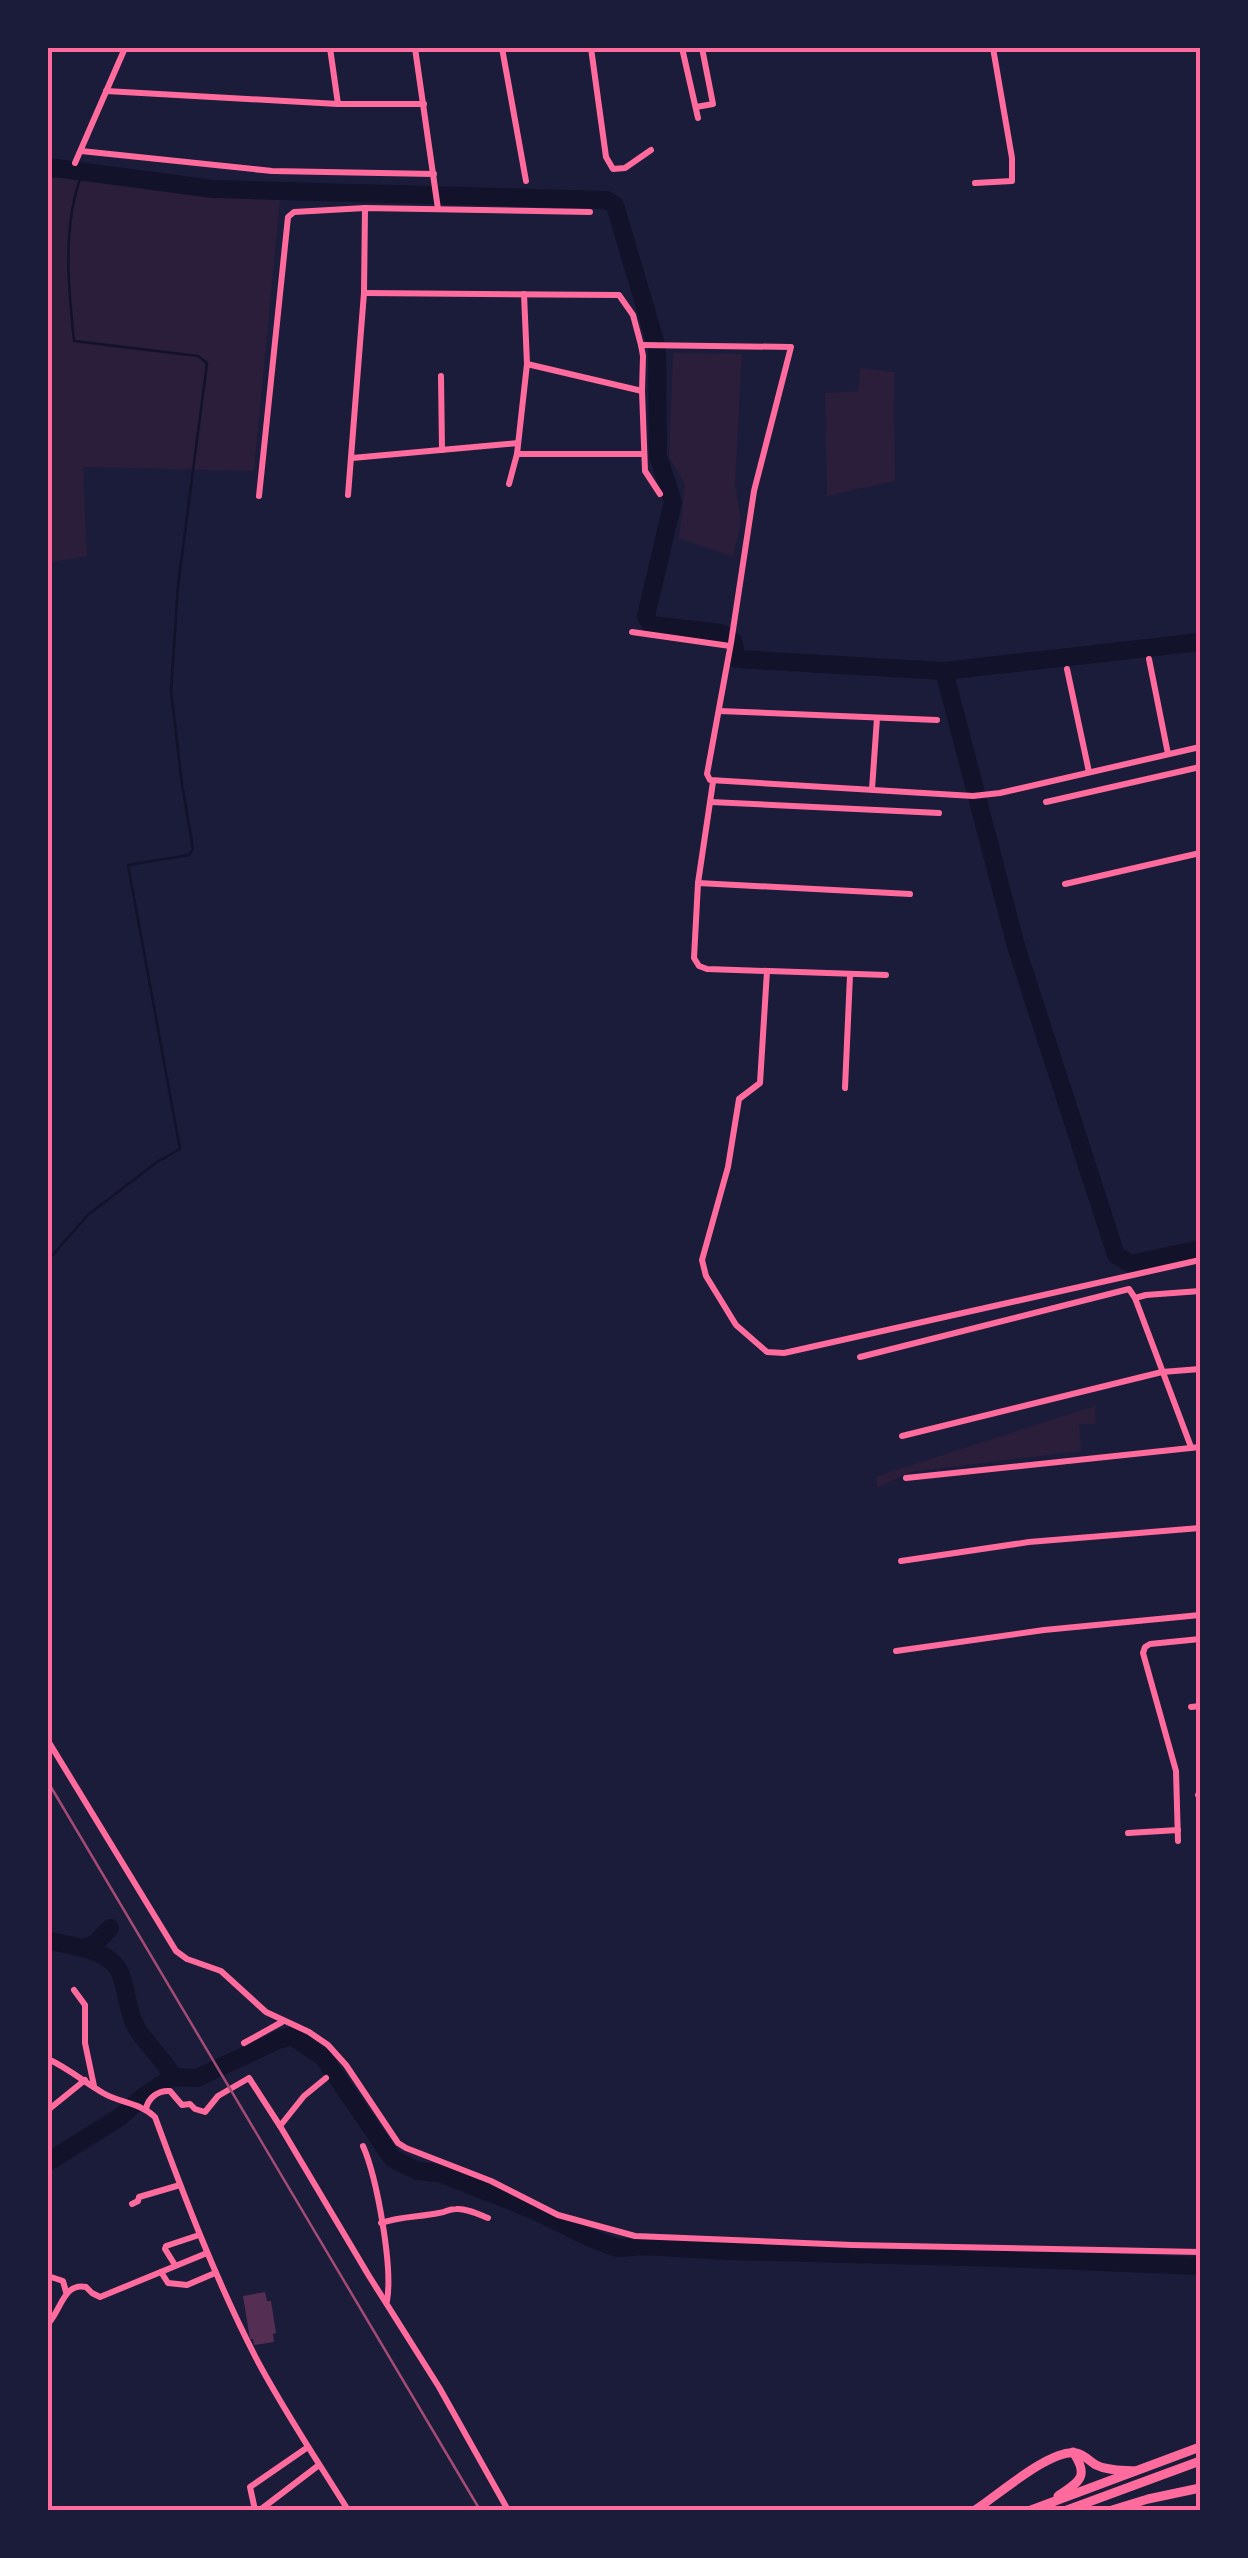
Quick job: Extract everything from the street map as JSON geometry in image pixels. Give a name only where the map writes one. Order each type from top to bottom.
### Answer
[{"type":"main road","points":[[1031,2510],[1200,2447]]},
{"type":"main road","points":[[1043,2506],[1082,2474],[1073,2452]]},
{"type":"main road","points":[[975,2510],[1063,2453],[1084,2456],[1100,2467],[1135,2471]]},
{"type":"main road","points":[[1067,2510],[1200,2461]]},
{"type":"main road","points":[[1112,2510],[1200,2488]]},
{"type":"street","points":[[76,164],[124,48]]},
{"type":"street","points":[[330,48],[338,104]]},
{"type":"street","points":[[415,48],[438,205]]},
{"type":"street","points":[[502,48],[526,180]]},
{"type":"street","points":[[591,48],[606,156],[613,170],[626,168],[651,150]]},
{"type":"street","points":[[682,48],[698,118]]},
{"type":"street","points":[[696,107],[713,104],[702,48]]},
{"type":"street","points":[[975,183],[1012,181],[1012,158],[993,48]]},
{"type":"street","points":[[106,91],[338,104],[424,104]]},
{"type":"street","points":[[81,151],[272,171],[434,178]]},
{"type":"street","points":[[259,496],[288,218],[302,210],[438,205],[590,212]]},
{"type":"street","points":[[348,495],[364,293],[365,208]]},
{"type":"street","points":[[364,293],[619,295],[633,315],[645,345],[643,454],[648,478],[660,494]]},
{"type":"street","points":[[509,484],[517,454],[527,364],[524,294]]},
{"type":"street","points":[[645,345],[790,347],[754,492],[719,711],[698,883],[694,958],[708,969],[886,975]]},
{"type":"street","points":[[527,364],[642,391]]},
{"type":"street","points":[[441,376],[442,450]]},
{"type":"street","points":[[352,458],[518,443]]},
{"type":"street","points":[[517,454],[643,454]]},
{"type":"street","points":[[632,632],[731,644]]},
{"type":"street","points":[[1149,659],[1168,754]]},
{"type":"street","points":[[1067,669],[1088,772]]},
{"type":"street","points":[[719,711],[937,720]]},
{"type":"street","points":[[872,789],[877,718]]},
{"type":"street","points":[[710,778],[948,796],[1000,793],[1200,746]]},
{"type":"street","points":[[1046,802],[1200,767]]},
{"type":"street","points":[[710,802],[939,813]]},
{"type":"street","points":[[1064,884],[1200,854]]},
{"type":"street","points":[[698,883],[910,894]]},
{"type":"street","points":[[767,971],[760,1082],[739,1100],[720,1203],[702,1260],[706,1276],[736,1325],[768,1352],[784,1353],[1200,1260]]},
{"type":"street","points":[[845,1088],[850,974]]},
{"type":"street","points":[[860,1357],[1128,1288],[1191,1447]]},
{"type":"street","points":[[1135,1298],[1200,1291]]},
{"type":"street","points":[[902,1436],[1162,1372],[1200,1370]]},
{"type":"street","points":[[906,1478],[1200,1446]]},
{"type":"street","points":[[901,1561],[1028,1542],[1200,1528]]},
{"type":"street","points":[[896,1651],[1044,1630],[1200,1615]]},
{"type":"street","points":[[1178,1841],[1176,1771],[1143,1653],[1150,1644],[1200,1639]]},
{"type":"street","points":[[50,1744],[176,1950],[221,1972],[266,2012],[328,2045],[346,2065],[391,2135],[406,2148],[491,2181],[558,2215],[635,2236],[1200,2252]]},
{"type":"street","points":[[1128,1833],[1178,1830]]},
{"type":"street","points":[[74,1990],[85,2005],[86,2042],[94,2087]]},
{"type":"street","points":[[244,2043],[284,2022]]},
{"type":"street","points":[[48,2059],[106,2095],[144,2108],[155,2117],[206,2253],[258,2361],[346,2510]]},
{"type":"street","points":[[144,2108],[164,2090],[170,2091],[182,2105],[190,2104],[205,2112],[218,2096],[249,2078],[439,2387],[508,2510]]},
{"type":"street","points":[[280,2126],[304,2096],[326,2078]]},
{"type":"street","points":[[48,2110],[85,2080]]},
{"type":"street","points":[[363,2146],[370,2161],[390,2283],[386,2304]]},
{"type":"street","points":[[132,2204],[140,2197],[180,2186]]},
{"type":"street","points":[[381,2223],[453,2208],[488,2218]]},
{"type":"street","points":[[176,2266],[166,2246],[199,2234]]},
{"type":"street","points":[[48,2324],[69,2289],[78,2285],[100,2296],[206,2253]]},
{"type":"street","points":[[160,2272],[168,2282],[183,2286],[215,2272]]},
{"type":"street","points":[[48,2276],[63,2281],[66,2293]]},
{"type":"street","points":[[308,2446],[250,2487],[257,2510],[319,2465]]},
{"type":"shaded area","points":[[48,177],[280,200],[254,471],[83,467],[87,556],[48,563]]},
{"type":"shaded area","points":[[673,353],[742,354],[735,484],[741,521],[733,557],[679,538],[685,485],[669,457]]},
{"type":"shaded area","points":[[860,368],[894,372],[895,481],[827,496],[825,393],[858,391]]},
{"type":"shaded area","points":[[1095,1406],[1096,1424],[1079,1424],[1081,1451],[910,1472],[877,1488],[877,1476]]},
{"type":"building","points":[[265,2292],[267,2301],[271,2301],[276,2333],[274,2342],[254,2345],[243,2296]]},
{"type":"waterway","points":[[48,167],[213,189],[606,200],[615,205],[657,348],[658,456],[673,502],[646,616],[651,625],[721,633],[733,641],[737,659],[944,671],[1200,642]]},
{"type":"waterway","points":[[48,1260],[89,1214],[180,1149],[128,865],[189,855],[193,849],[171,691],[178,586],[207,363],[198,356],[74,341],[69,233],[83,171]]},
{"type":"waterway","points":[[944,671],[1016,946],[1116,1255],[1131,1264],[1200,1249]]},
{"type":"waterway","points":[[85,1948],[110,1928]]},
{"type":"waterway","points":[[48,1940],[80,1947],[110,1960],[122,1978],[135,2025],[173,2077],[197,2078],[292,2036],[323,2057],[392,2158],[417,2171],[439,2173],[533,2210],[617,2248],[1200,2266]]},
{"type":"waterway","points":[[48,2162],[120,2117],[173,2077]]},
{"type":"railway","points":[[48,1782],[480,2510]]}]
